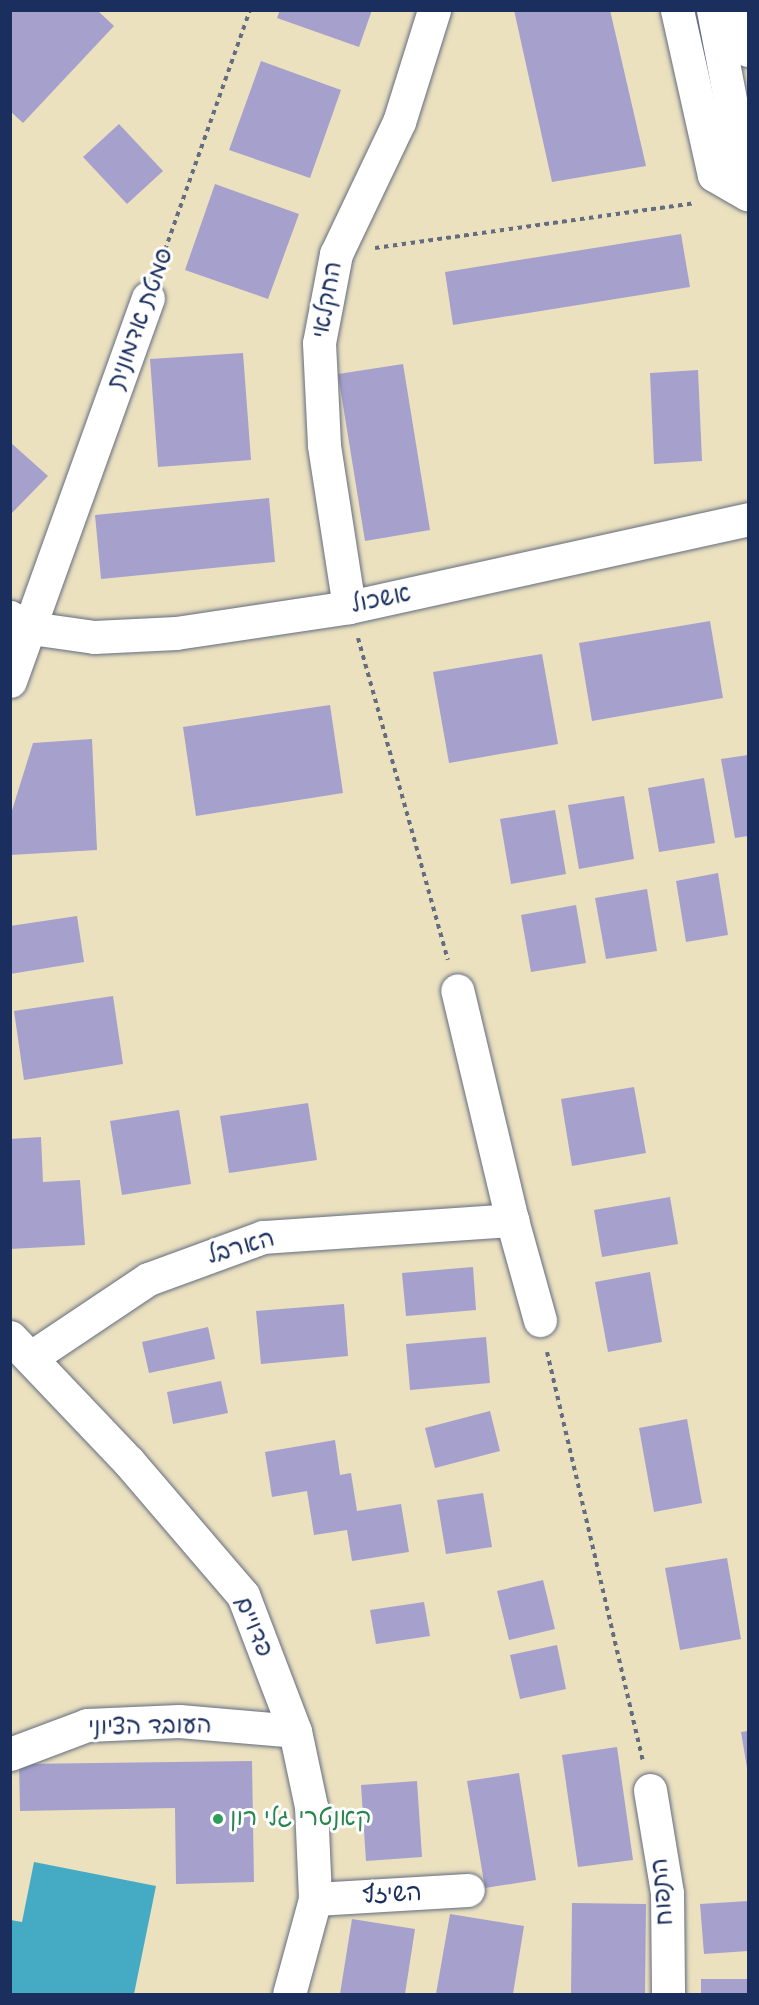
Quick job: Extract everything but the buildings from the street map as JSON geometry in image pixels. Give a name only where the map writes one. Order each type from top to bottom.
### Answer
[{"type":"street","name":"החקלאי","points":[[349,607],[324,445],[319,343],[336,254],[399,122],[434,10]]},
{"type":"street","points":[[677,10],[714,175],[748,195]]},
{"type":"street","points":[[712,10],[748,195]]},
{"type":"street","points":[[739,10],[748,50]]},
{"type":"street","name":"סמטת אדמונית","points":[[10,681],[21,623],[148,298]]},
{"type":"street","name":"אשכול","points":[[21,623],[94,637],[176,633],[349,607],[748,519]]},
{"type":"street","points":[[457,990],[512,1220],[540,1320]]},
{"type":"street","name":"הארבל","points":[[22,1346],[148,1279],[263,1237],[512,1220]]},
{"type":"street","name":"פדויים","points":[[22,1346],[243,1595],[295,1731],[311,1806],[315,1899],[289,1995]]},
{"type":"street","name":"העובד הציוני","points":[[10,1754],[87,1725],[179,1721],[295,1731]]},
{"type":"street","name":"התפוח","points":[[650,1790],[667,1893],[668,1995]]},
{"type":"street","name":"השיזף","points":[[315,1899],[468,1890]]},
{"type":"path","name":"סמטת אדמונית","points":[[148,298],[250,10]]},
{"type":"path","points":[[336,254],[701,202]]},
{"type":"path","points":[[349,607],[457,990]]},
{"type":"path","points":[[540,1320],[650,1790]]},
{"type":"water","points":[[34,1862],[156,1886],[134,1994],[11,1994],[11,1920],[22,1922]]},
{"type":"place","name":"קאנטרי גלי רון","points":[[218,1819]]}]
